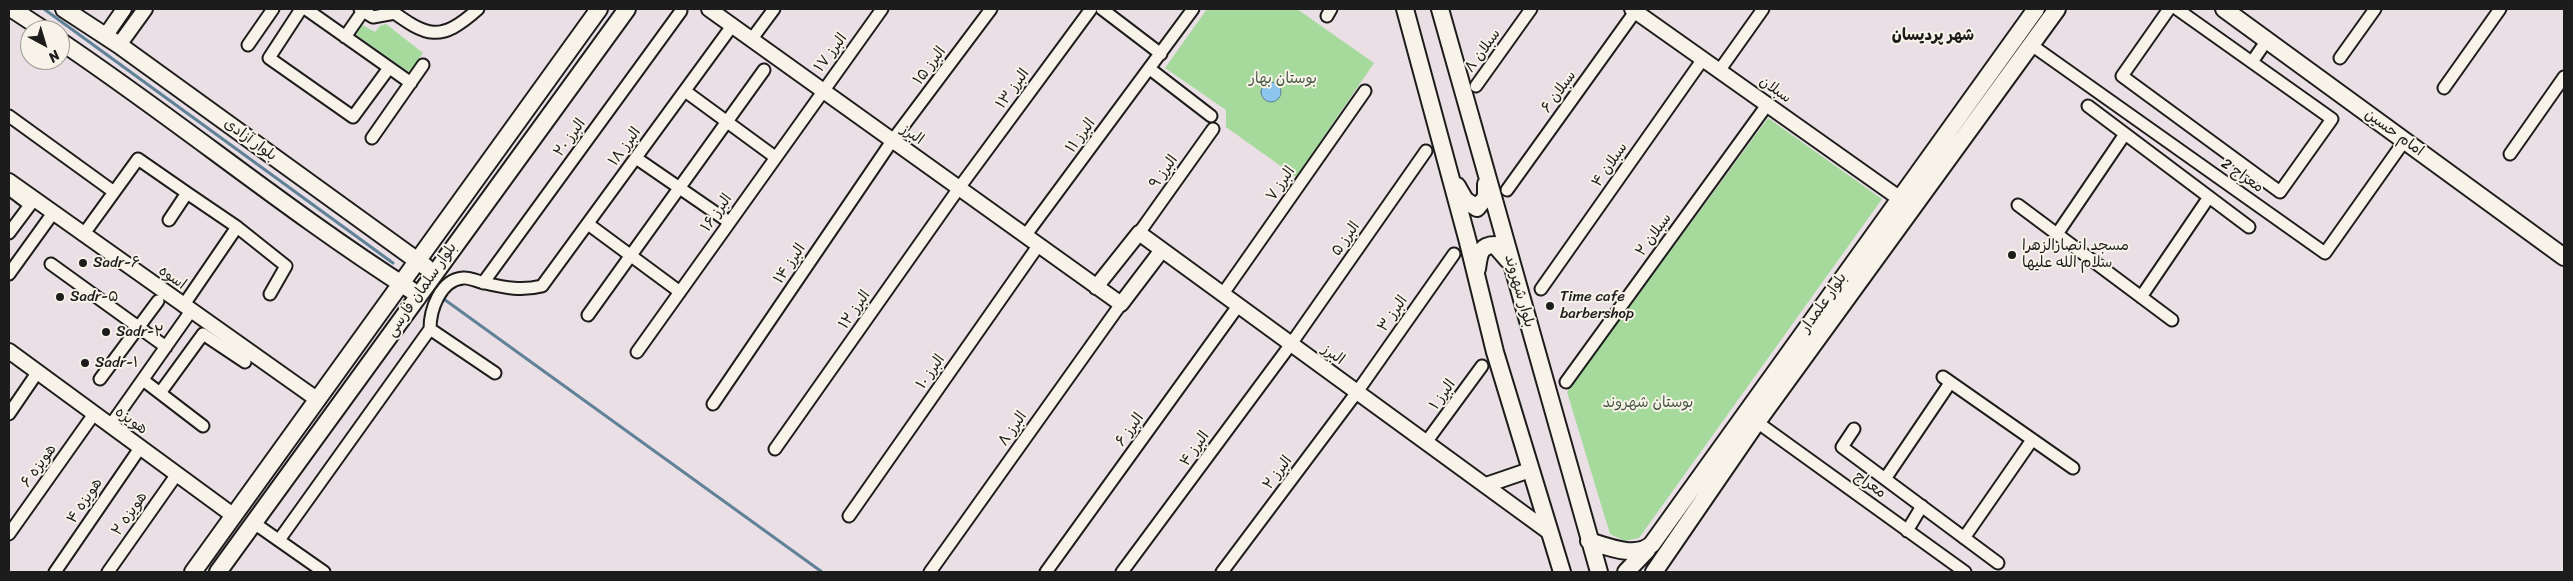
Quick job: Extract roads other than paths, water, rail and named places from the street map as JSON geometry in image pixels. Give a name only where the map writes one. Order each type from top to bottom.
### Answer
[{"type":"main road","points":[[12,9],[29,20]]},
{"type":"main road","name":"بلوار آزادی","points":[[64,9],[106,35],[418,262],[435,272]]},
{"type":"main road","name":"بلوار سلمان فارسی","points":[[193,572],[599,9]]},
{"type":"main road","name":"بلوار سلمان فارسی","points":[[218,572],[465,229],[627,9]]},
{"type":"main road","points":[[1405,9],[1495,352],[1562,572]]},
{"type":"main road","name":"بلوار شهروند","points":[[1440,9],[1599,572]]},
{"type":"main road","name":"بلوار علمدار","points":[[1626,572],[1647,550],[2036,9]]},
{"type":"main road","name":"بلوار علمدار","points":[[1654,572],[1757,422],[2057,9]]},
{"type":"main road","name":"امام حسین","points":[[2224,9],[2564,257]]},
{"type":"main road","name":"بلوار آزادی","points":[[70,48],[183,127],[289,206],[419,295]]},
{"type":"main road","points":[[1448,168],[1465,200],[1477,208],[1486,197],[1484,169]]},
{"type":"main road","points":[[1899,198],[1912,208]]},
{"type":"main road","points":[[448,218],[465,229]]},
{"type":"main road","points":[[1477,279],[1480,253],[1482,248],[1489,245],[1495,245],[1502,252],[1512,269]]},
{"type":"main road","points":[[373,324],[390,335]]},
{"type":"main road","points":[[1589,541],[1637,552],[1647,550]]},
{"type":"street","points":[[119,45],[145,9]]},
{"type":"street","points":[[248,46],[273,9]]},
{"type":"street","points":[[300,9],[269,58],[353,117],[389,68]]},
{"type":"street","points":[[306,9],[411,83]]},
{"type":"street","points":[[345,37],[362,10],[373,17],[392,11],[414,27],[436,34],[456,27],[478,9]]},
{"type":"street","name":"البرز","points":[[709,9],[1121,304]]},
{"type":"street","points":[[751,40],[774,9]]},
{"type":"street","name":"البرز ۱۷","points":[[822,90],[882,9]]},
{"type":"street","name":"البرز ۱۵","points":[[892,141],[991,9]]},
{"type":"street","name":"البرز ۱۳","points":[[959,188],[1091,9]]},
{"type":"street","points":[[1102,9],[1161,54]]},
{"type":"street","name":"البرز ۱۱","points":[[1025,236],[1193,9]]},
{"type":"street","name":"سبلان ۸","points":[[1476,86],[1531,9]]},
{"type":"street","points":[[1719,71],[1763,9]]},
{"type":"street","points":[[2169,9],[2122,76],[2280,192],[2332,119],[2177,9]]},
{"type":"street","points":[[2340,58],[2376,9]]},
{"type":"street","points":[[2444,88],[2500,9]]},
{"type":"street","name":"سبلان","points":[[1635,10],[1899,198]]},
{"type":"street","name":"سبلان ۶","points":[[1508,190],[1635,10]]},
{"type":"street","points":[[106,35],[123,11]]},
{"type":"street","points":[[123,11],[126,22],[135,23]]},
{"type":"street","name":"البرز ۲۰","points":[[482,283],[681,11]]},
{"type":"street","name":"البرز ۱۸","points":[[482,283],[524,290],[542,286],[732,26]]},
{"type":"street","points":[[2252,62],[2267,40]]},
{"type":"street","name":"معراج 2","points":[[2030,44],[2325,253],[2404,140]]},
{"type":"street","name":"سبلان ۴","points":[[1541,289],[1703,59]]},
{"type":"street","points":[[372,138],[424,65]]},
{"type":"street","points":[[1150,69],[1211,116]]},
{"type":"street","points":[[588,315],[764,70]]},
{"type":"street","points":[[2510,154],[2564,77]]},
{"type":"street","name":"البرز ۱۶","points":[[637,352],[822,90]]},
{"type":"street","points":[[685,91],[775,157]]},
{"type":"street","name":"البرز ۷","points":[[1222,294],[1365,91]]},
{"type":"street","name":"سبلان ۲","points":[[1566,382],[1767,105]]},
{"type":"street","points":[[2088,106],[2249,227]]},
{"type":"street","points":[[9,116],[114,192]]},
{"type":"street","name":"البرز ۹","points":[[1139,233],[1213,129]]},
{"type":"street","points":[[2057,234],[2125,134]]},
{"type":"street","name":"البرز ۱۴","points":[[713,404],[892,141]]},
{"type":"street","points":[[2164,164],[2176,148]]},
{"type":"street","name":"البرز ۵","points":[[1291,344],[1426,151]]},
{"type":"street","points":[[636,158],[729,222]]},
{"type":"street","points":[[83,235],[138,159],[237,227],[286,266],[270,294]]},
{"type":"street","name":"اسوه","points":[[9,181],[318,400]]},
{"type":"street","name":"البرز ۱۲","points":[[775,449],[959,188]]},
{"type":"street","points":[[9,189],[30,205],[9,233]]},
{"type":"street","points":[[169,220],[187,193]]},
{"type":"street","points":[[2141,297],[2209,197]]},
{"type":"street","points":[[2018,205],[2172,320]]},
{"type":"street","points":[[9,274],[53,213]]},
{"type":"street","points":[[588,224],[680,292]]},
{"type":"street","points":[[110,426],[166,347],[187,308],[237,227]]},
{"type":"street","points":[[1096,287],[1139,233]]},
{"type":"street","name":"البرز","points":[[1139,233],[1357,392],[1428,441],[1549,532]]},
{"type":"street","name":"البرز ۱۰","points":[[849,516],[1038,246]]},
{"type":"street","points":[[1121,304],[1162,250]]},
{"type":"street","name":"البرز ۳","points":[[1357,392],[1454,254]]},
{"type":"street","points":[[51,264],[166,347]]},
{"type":"street","points":[[279,540],[430,329],[430,314],[448,284],[463,278],[482,283]]},
{"type":"street","points":[[100,379],[158,301]]},
{"type":"street","name":"البرز ۸","points":[[930,572],[1121,304]]},
{"type":"street","name":"البرز ۶","points":[[1046,572],[1238,306]]},
{"type":"street","points":[[430,329],[494,373]]},
{"type":"street","points":[[160,393],[203,334],[245,362]]},
{"type":"street","name":"البرز ۴","points":[[1122,572],[1291,344]]},
{"type":"street","name":"هویزه","points":[[9,351],[234,516]]},
{"type":"street","name":"البرز ۱","points":[[1428,441],[1482,366]]},
{"type":"street","points":[[9,414],[37,372]]},
{"type":"street","points":[[142,380],[203,426]]},
{"type":"street","points":[[1885,479],[1947,380],[2073,468]]},
{"type":"street","name":"البرز ۲","points":[[1222,572],[1357,392]]},
{"type":"street","name":"هویزه ۶","points":[[9,534],[94,414]]},
{"type":"street","name":"معراج","points":[[1757,422],[1965,572]]},
{"type":"street","points":[[1854,429],[1842,447],[1998,563]]},
{"type":"street","points":[[1964,538],[2032,440]]},
{"type":"street","name":"هویزه ۴","points":[[55,572],[140,448]]},
{"type":"street","points":[[1486,485],[1530,470]]},
{"type":"street","name":"هویزه ۲","points":[[108,572],[177,474]]},
{"type":"street","points":[[1907,531],[1922,506]]},
{"type":"street","points":[[254,523],[324,572]]},
{"type":"water","points":[[1271,82],[1278,85],[1281,92],[1278,99],[1271,102],[1264,99],[1261,92],[1264,85]]},
{"type":"waterway","points":[[44,9],[393,263]]},
{"type":"waterway","points":[[441,297],[822,572]]},
{"type":"place","name":"مسجد انصارالزهرا سلام الله علیها","points":[[2012,255]]},
{"type":"place","name":"Sadr-۶","points":[[83,263]]},
{"type":"place","name":"Sadr-۵","points":[[60,297]]},
{"type":"place","name":"Time cafe barbershop","points":[[1550,306]]},
{"type":"place","name":"Sadr-۲","points":[[106,332]]},
{"type":"place","name":"Sadr-۱","points":[[85,363]]},
{"type":"district","name":"شهر پردیسان","points":[[1933,36]]},
{"type":"park label","name":"بوستان بهار","points":[[1283,79]]},
{"type":"park label","name":"بوستان شهروند","points":[[1648,403]]}]
